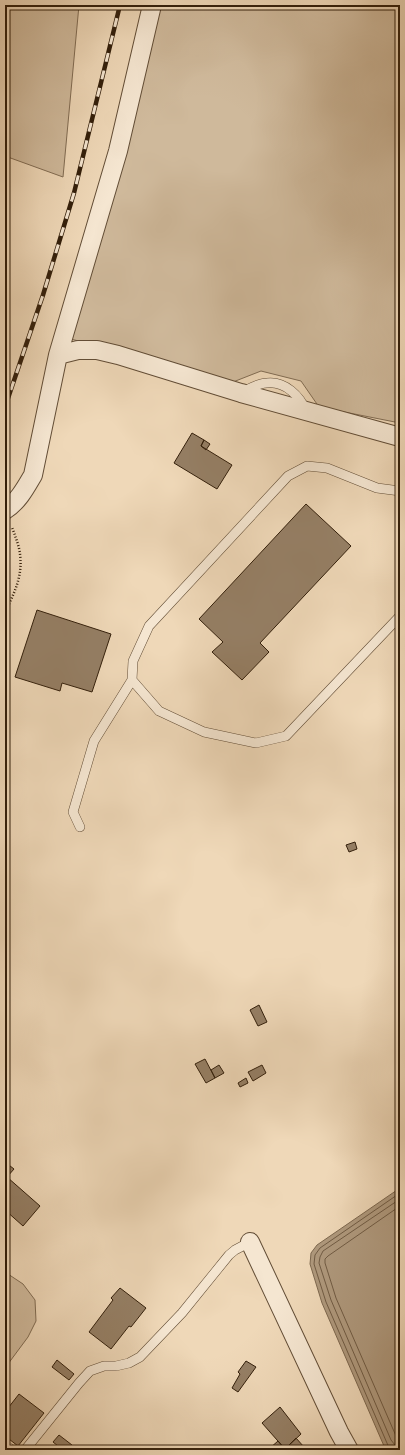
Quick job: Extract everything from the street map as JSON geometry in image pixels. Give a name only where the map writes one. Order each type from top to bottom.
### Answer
[{"type":"street","points":[[6,509],[14,503],[33,475],[58,356],[118,151],[152,5]]},
{"type":"street","points":[[58,356],[78,350],[97,350],[307,412],[400,437]]},
{"type":"street","points":[[250,1242],[339,1432],[349,1450]]},
{"type":"lane","points":[[80,827],[73,812],[94,741],[132,680],[133,661],[149,626],[288,476],[307,466],[327,468],[377,488],[400,491]]},
{"type":"lane","points":[[132,680],[159,711],[204,732],[256,743],[263,742],[286,736],[400,616]]},
{"type":"lane","points":[[26,1450],[90,1371],[104,1366],[116,1366],[130,1363],[140,1357],[182,1313],[229,1255],[250,1242]]},
{"type":"lane","points":[[5,1445],[12,1450]]},
{"type":"path","points":[[5,612],[16,590],[21,570],[20,554],[6,509]]},
{"type":"shaded area","points":[[5,5],[79,5],[63,177],[5,156]]},
{"type":"shaded area","points":[[161,5],[400,5],[400,423],[319,407],[301,381],[261,371],[233,382],[71,339],[125,158]]},
{"type":"shaded area","points":[[5,1272],[23,1284],[35,1300],[36,1321],[28,1337],[5,1368]]},
{"type":"water","points":[[400,1188],[400,1450],[389,1450],[384,1446],[322,1303],[310,1264],[311,1253],[317,1245]]},
{"type":"building","points":[[192,433],[204,440],[201,446],[232,465],[217,489],[174,463]]},
{"type":"building","points":[[204,440],[210,444],[206,450],[201,446]]},
{"type":"building","points":[[306,504],[351,546],[260,643],[269,652],[242,680],[212,652],[223,642],[199,619]]},
{"type":"building","points":[[37,610],[111,634],[92,692],[62,683],[60,691],[15,677]]},
{"type":"building","points":[[355,842],[357,849],[349,852],[346,845]]},
{"type":"building","points":[[259,1005],[267,1022],[258,1026],[250,1010]]},
{"type":"building","points":[[205,1059],[215,1078],[206,1083],[195,1064]]},
{"type":"building","points":[[219,1065],[224,1073],[215,1078],[211,1070]]},
{"type":"building","points":[[262,1065],[266,1073],[253,1081],[248,1072]]},
{"type":"building","points":[[246,1078],[248,1083],[240,1087],[238,1083]]},
{"type":"building","points":[[5,1162],[14,1169],[7,1177],[40,1206],[23,1226],[5,1210]]},
{"type":"building","points":[[120,1288],[146,1308],[131,1327],[129,1326],[111,1349],[89,1332],[113,1300],[111,1298]]},
{"type":"building","points":[[57,1360],[74,1374],[69,1380],[52,1367]]},
{"type":"building","points":[[246,1361],[256,1367],[238,1392],[232,1388],[240,1374],[238,1372]]},
{"type":"building","points":[[19,1394],[44,1413],[18,1446],[5,1436],[5,1412]]},
{"type":"building","points":[[280,1407],[301,1434],[285,1449],[262,1423]]},
{"type":"building","points":[[59,1435],[72,1445],[68,1450],[63,1450],[53,1442]]},
{"type":"building","points":[[296,1438],[304,1447],[300,1450],[272,1450],[270,1448],[278,1441],[285,1449]]},
{"type":"railway","points":[[5,407],[43,295],[74,193],[120,5]]}]
